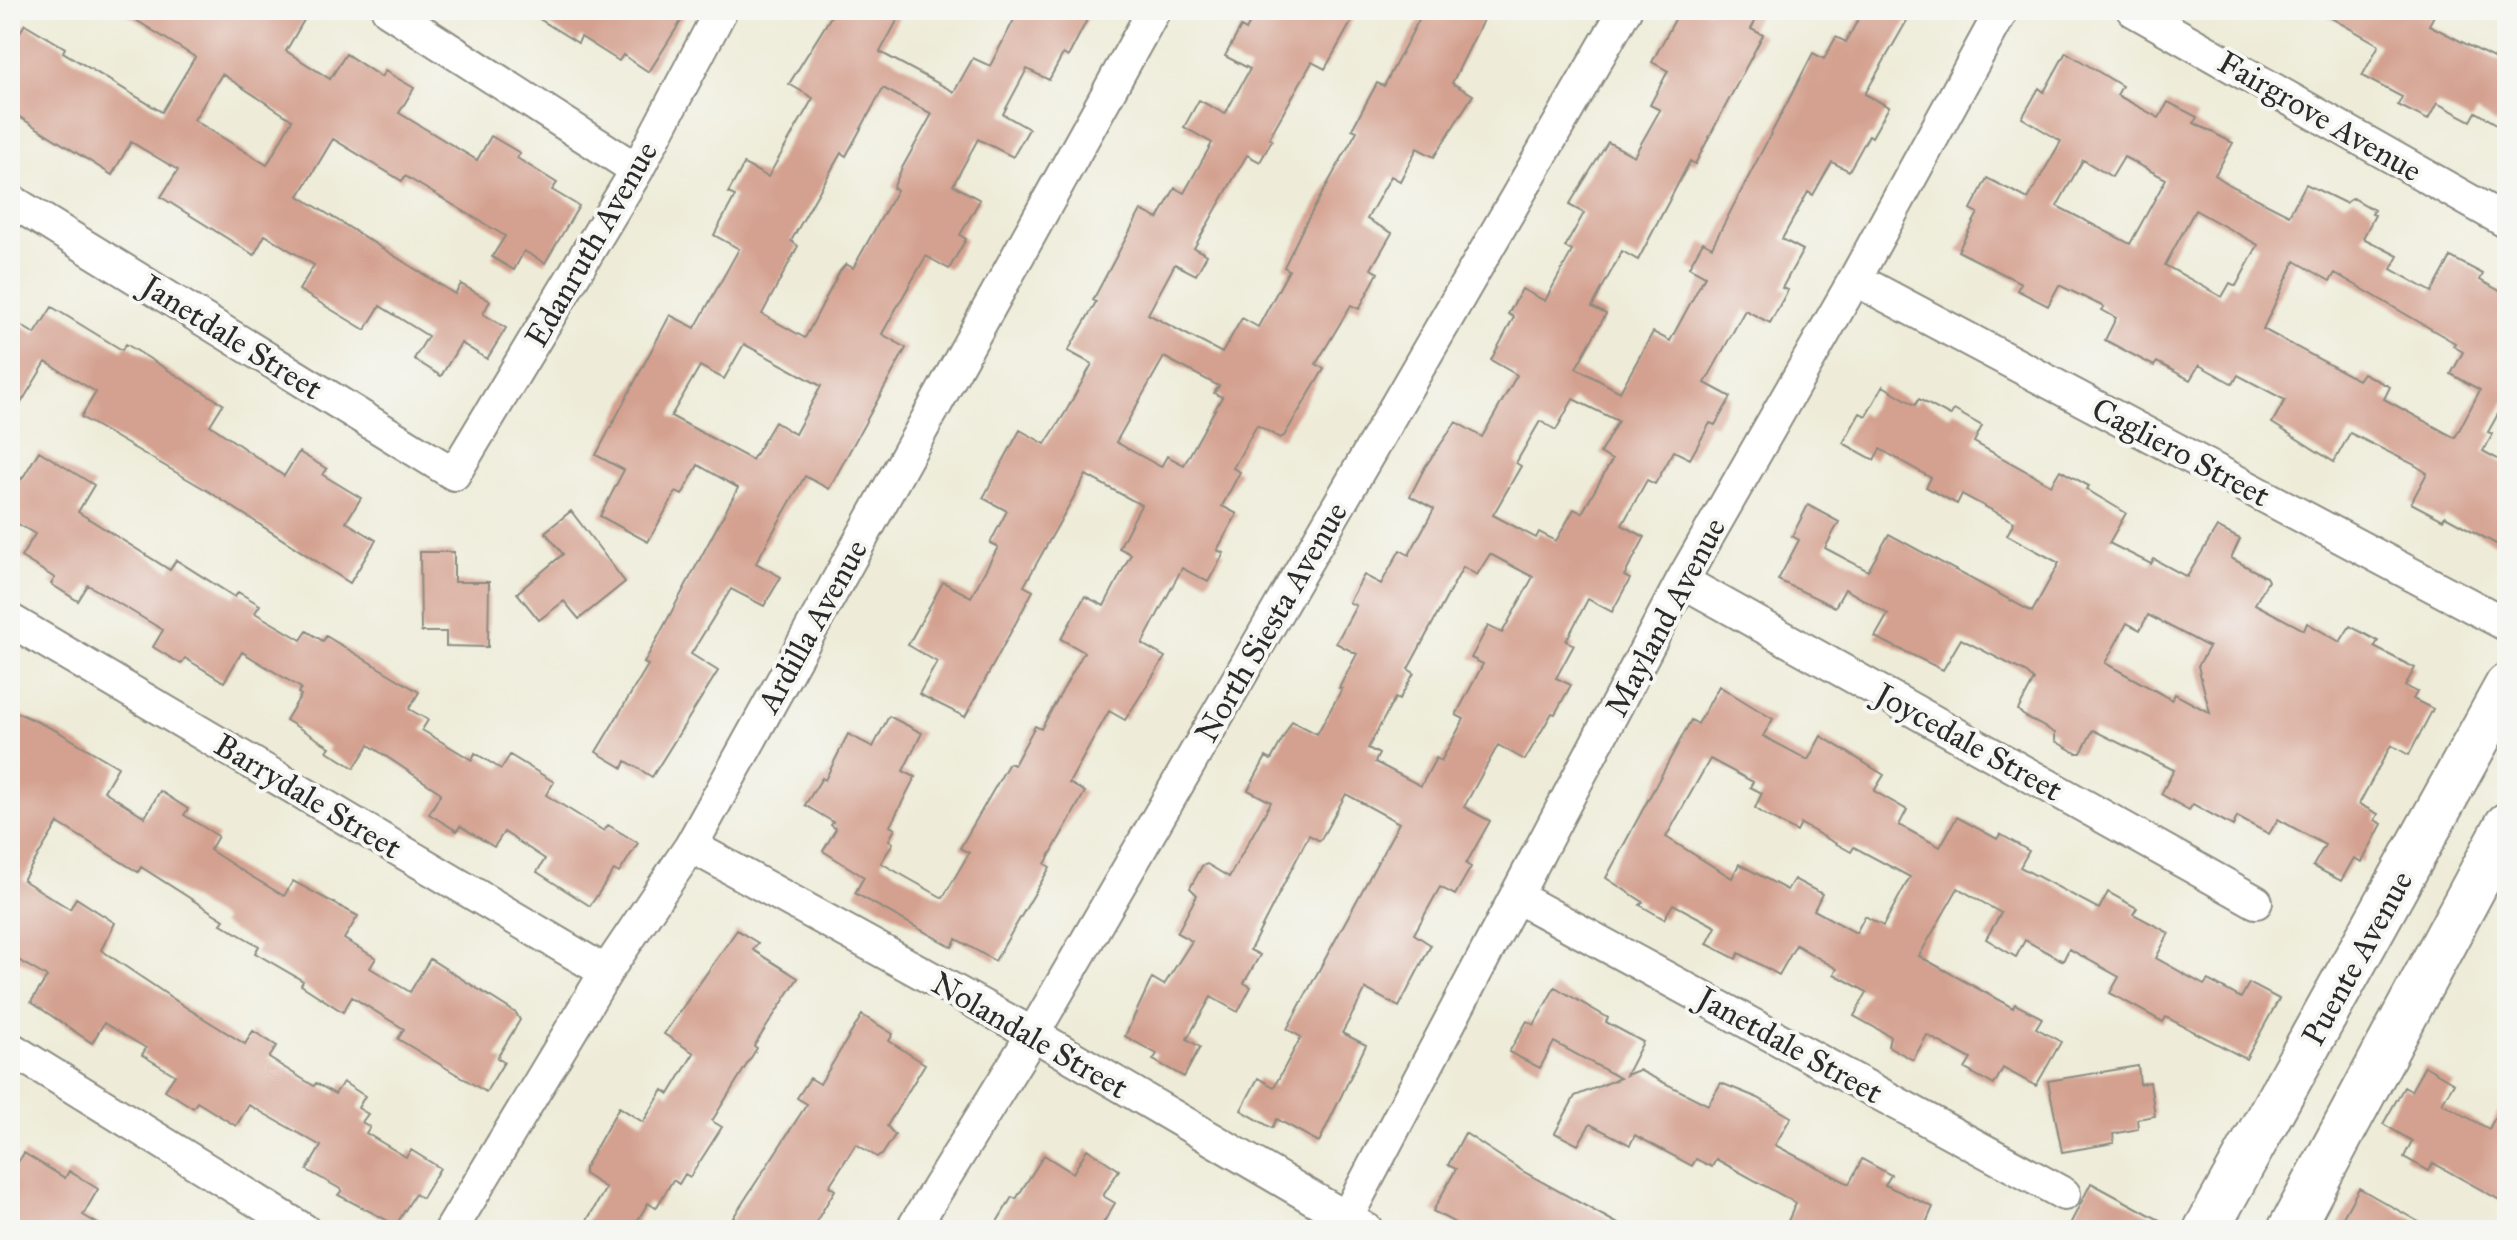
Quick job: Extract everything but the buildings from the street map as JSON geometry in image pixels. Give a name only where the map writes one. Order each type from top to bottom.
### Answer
[{"type":"main road","name":"Puente Avenue","points":[[2206,1230],[2507,686]]},
{"type":"main road","points":[[2290,1230],[2507,825]]},
{"type":"street","points":[[388,10],[637,170]]},
{"type":"street","name":"Edanruth Avenue","points":[[454,474],[637,170],[721,10]]},
{"type":"street","name":"Ardilla Avenue","points":[[451,1230],[606,972],[691,846],[1154,10]]},
{"type":"street","name":"North Siesta Avenue","points":[[912,1230],[1033,1034],[1625,10]]},
{"type":"street","name":"Mayland Avenue","points":[[1351,1227],[1517,897],[1682,581],[1855,279],[2002,10]]},
{"type":"street","name":"Fairgrove Avenue","points":[[2133,10],[2507,222]]},
{"type":"street","name":"Janetdale Street","points":[[10,200],[454,474]]},
{"type":"street","name":"Cagliero Street","points":[[1855,279],[2507,625]]},
{"type":"street","name":"Joycedale Street","points":[[1682,581],[2256,902]]},
{"type":"street","name":"Barrydale Street","points":[[10,620],[606,972]]},
{"type":"street","name":"Nolandale Street","points":[[691,846],[1033,1034],[1351,1227]]},
{"type":"street","name":"Janetdale Street","points":[[1517,897],[2064,1194]]},
{"type":"street","points":[[10,1048],[304,1230]]}]
